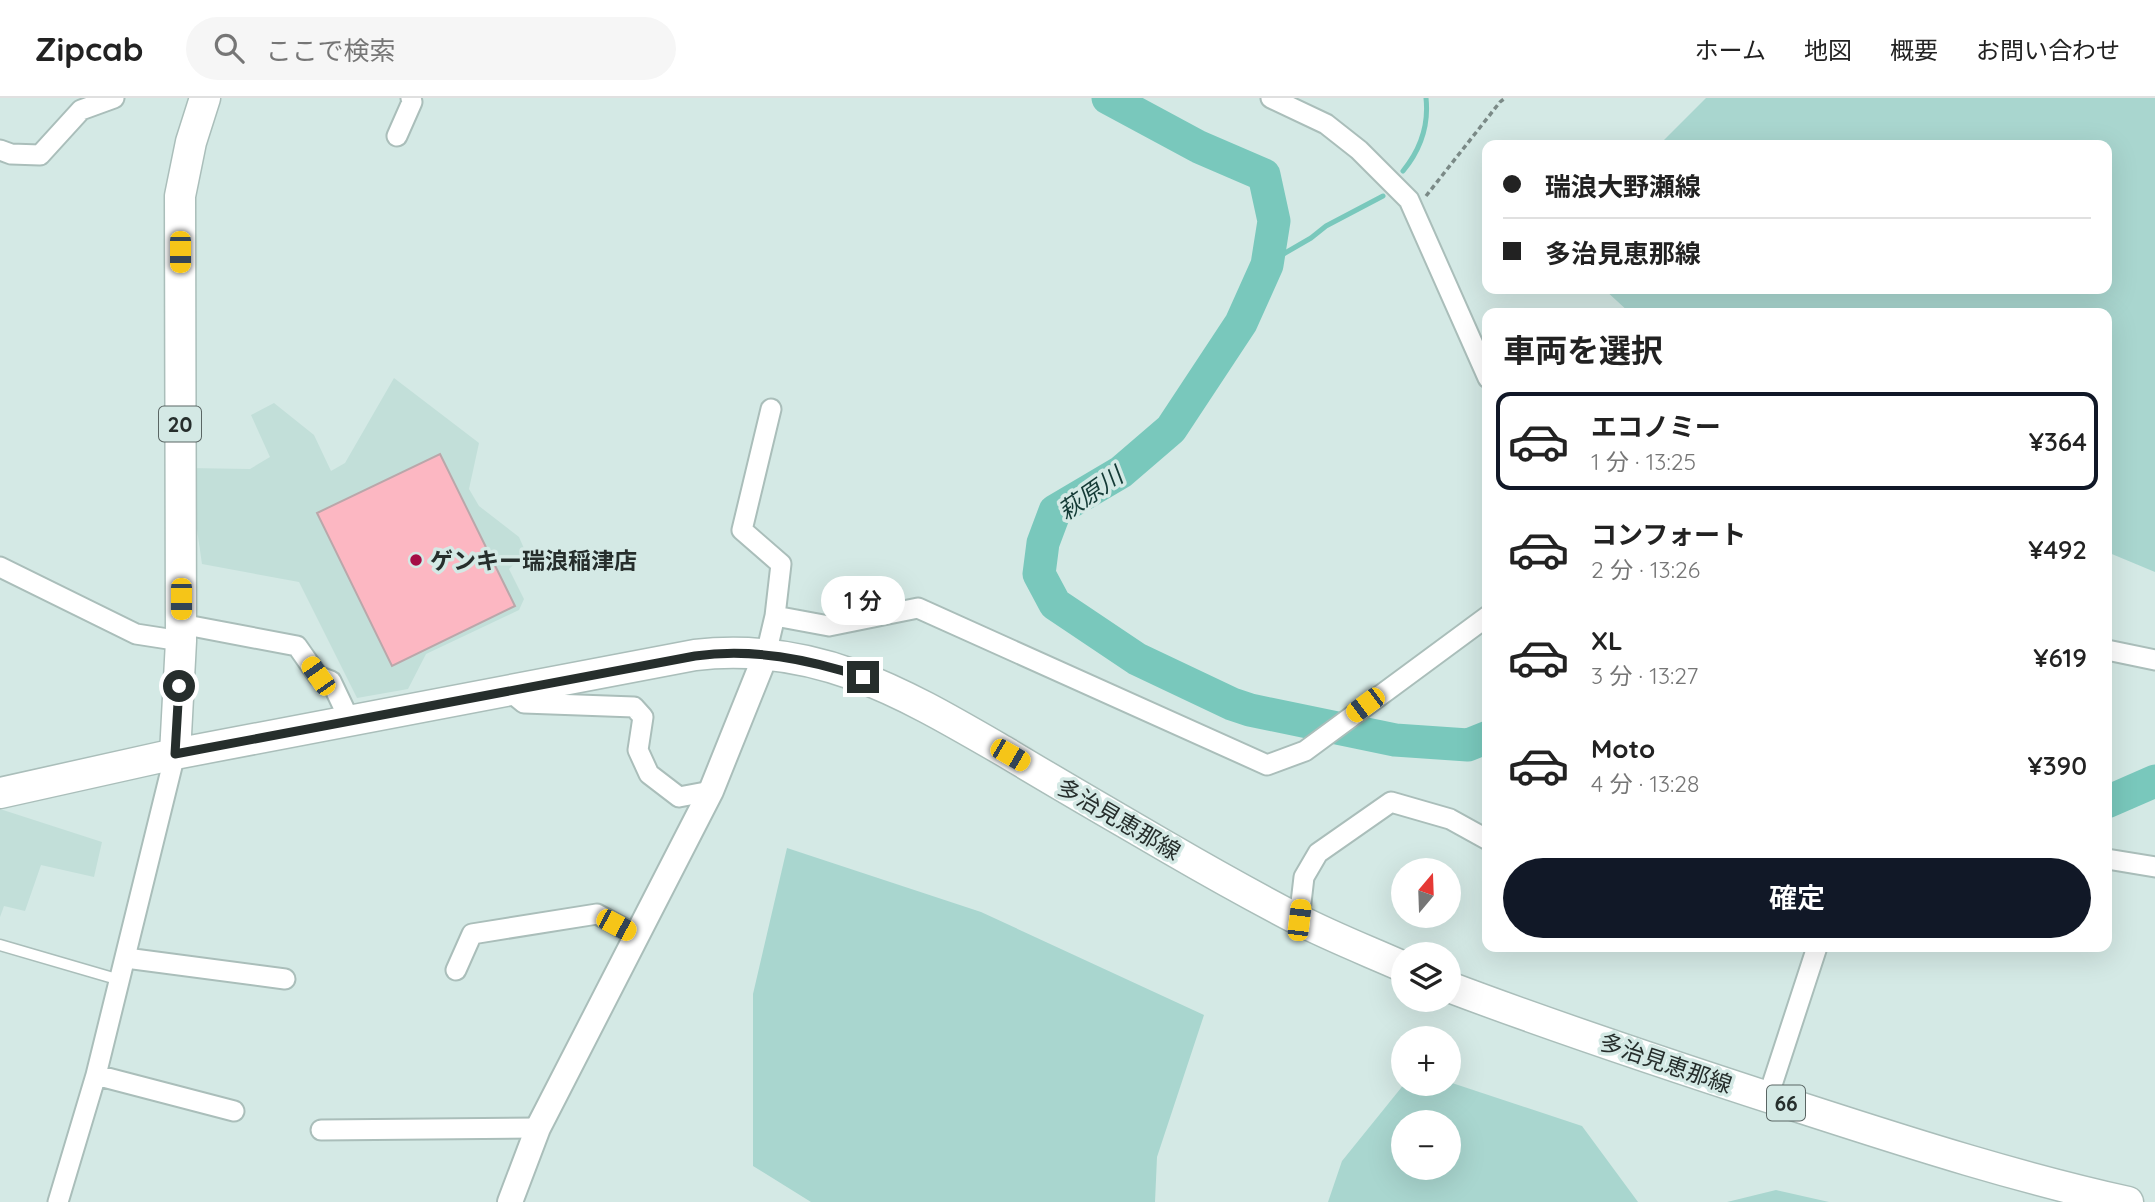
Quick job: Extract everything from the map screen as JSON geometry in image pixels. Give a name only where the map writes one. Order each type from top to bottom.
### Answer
[{"type":"main road","name":"20","points":[[175,754],[181,633],[180,196],[191,142],[205,98]]},
{"type":"main road","name":"多治見恵那線","points":[[0,793],[175,754],[695,656],[724,652],[766,654],[818,663],[863,677],[919,703],[1214,874],[1299,920],[1391,961]]},
{"type":"main road","name":"多治見恵那線","points":[[1461,992],[1511,1011],[1975,1164],[2053,1186],[2128,1202]]},
{"type":"street","points":[[0,150],[11,154],[40,155],[81,110],[114,98]]},
{"type":"street","points":[[397,136],[412,102],[411,98]]},
{"type":"street","points":[[1271,98],[1326,124],[1359,150],[1409,200],[1482,364]]},
{"type":"street","points":[[510,1202],[538,1128],[711,791],[766,654],[775,616],[781,565],[743,530],[771,409]]},
{"type":"street","points":[[0,567],[136,634],[181,633],[297,646],[318,676],[331,681],[350,721]]},
{"type":"street","points":[[775,616],[829,626],[918,608],[1267,765],[1305,751],[1482,620]]},
{"type":"street","points":[[2112,651],[2155,660]]},
{"type":"street","points":[[509,691],[524,703],[634,706],[643,717],[638,750],[649,774],[678,797],[711,791]]},
{"type":"street","points":[[58,1202],[96,1075],[175,754]]},
{"type":"street","points":[[1299,920],[1304,877],[1318,852],[1391,802],[1450,819],[1482,837]]},
{"type":"street","points":[[2112,860],[2155,867]]},
{"type":"street","points":[[456,970],[472,933],[597,914],[636,935]]},
{"type":"street","points":[[1768,1097],[1815,952]]},
{"type":"street","points":[[126,958],[285,978]]},
{"type":"street","points":[[96,1075],[234,1111]]},
{"type":"street","points":[[321,1130],[538,1128]]},
{"type":"lane","points":[[0,945],[120,980]]},
{"type":"path","points":[[1414,211],[1505,98]]},
{"type":"shaded area","points":[[1706,98],[2155,98],[2155,572],[2112,554],[2112,308],[1625,308],[1609,294],[2112,294],[2112,140],[1664,140]]},
{"type":"shaded area","points":[[394,378],[479,443],[469,489],[479,506],[519,537],[526,553],[509,569],[524,599],[519,610],[426,654],[408,689],[357,698],[299,582],[202,564],[188,468],[250,469],[270,457],[251,415],[274,403],[314,435],[331,471],[345,463]]},
{"type":"shaded area","points":[[0,809],[102,842],[94,877],[41,865],[25,911],[4,906],[0,917]]},
{"type":"shaded area","points":[[787,848],[981,912],[1204,1015],[1157,1157],[1155,1202],[811,1202],[753,1166],[753,994]]},
{"type":"shaded area","points":[[1461,1086],[1582,1126],[1638,1202],[1328,1202],[1342,1161],[1394,1096],[1461,1096]]},
{"type":"shaded area","points":[[1776,1190],[1829,1202],[1727,1202]]},
{"type":"building","name":"ゲンキー瑞浪稲津店","points":[[440,454],[515,606],[392,666],[317,513]]},
{"type":"waterway","name":"萩原川","points":[[1108,98],[1199,147],[1264,175],[1274,221],[1267,265],[1241,323],[1171,429],[1121,472],[1055,511],[1043,543],[1039,574],[1055,604],[1137,659],[1250,710],[1395,740],[1468,745],[1482,739]]},
{"type":"waterway","points":[[1403,171],[1415,154],[1422,137],[1426,98]]},
{"type":"waterway","points":[[1269,254],[1280,256],[1326,226],[1383,196]]},
{"type":"waterway","name":"萩原川","points":[[2112,800],[2155,781]]},
{"type":"place","name":"ゲンキー瑞浪稲津店","points":[[416,560]]},
{"type":"route","points":[[179,686],[175,754],[724,652],[766,654],[818,663],[863,677]]}]
